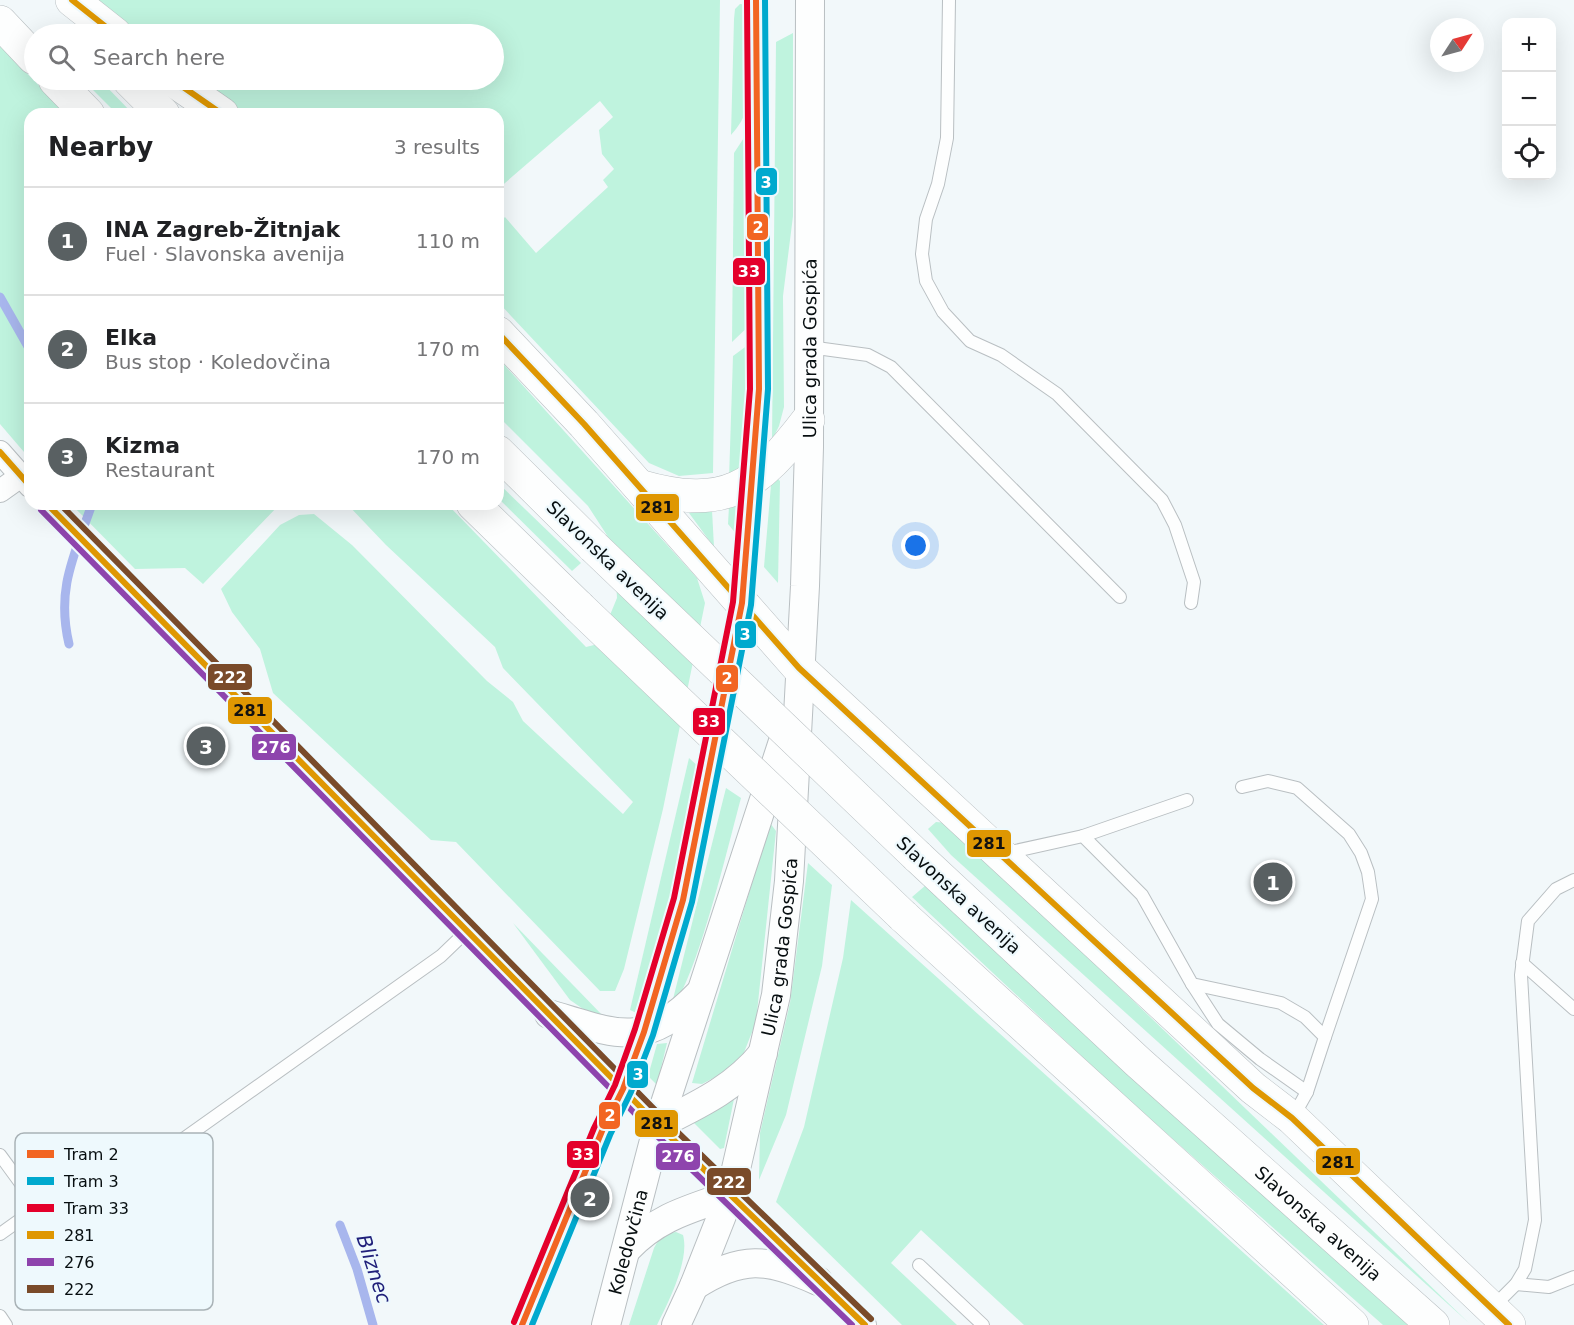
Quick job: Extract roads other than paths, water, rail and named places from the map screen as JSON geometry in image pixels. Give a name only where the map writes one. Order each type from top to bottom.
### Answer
[{"type":"main road","points":[[51,0],[75,24]]},
{"type":"main road","points":[[72,0],[103,24]]},
{"type":"main road","points":[[0,22],[24,47]]},
{"type":"main road","points":[[65,90],[82,108]]},
{"type":"main road","points":[[139,90],[157,108]]},
{"type":"main road","points":[[187,90],[213,108]]},
{"type":"main road","points":[[504,340],[639,486],[799,682],[1002,854],[1253,1088],[1299,1105],[1500,1317]]},
{"type":"main road","points":[[639,486],[672,496],[693,497],[735,490],[753,481],[767,468],[808,420]]},
{"type":"main road","name":"Slavonska avenija","points":[[504,458],[917,856],[1138,1062],[1433,1325]]},
{"type":"main road","points":[[479,510],[903,916],[1352,1325]]},
{"type":"street","name":"Ulica grada Gospića","points":[[730,1195],[776,995],[789,881],[805,586],[809,347],[810,0]]},
{"type":"street","points":[[0,452],[24,479]]},
{"type":"street","points":[[0,491],[24,482]]},
{"type":"street","points":[[53,510],[658,1125],[865,1325]]},
{"type":"street","name":"Ulica grada Gospića","points":[[658,1125],[799,682]]},
{"type":"street","points":[[549,1014],[619,1034],[644,1032],[678,1016],[699,994]]},
{"type":"street","points":[[658,1125],[729,1086],[748,1071],[763,1053]]},
{"type":"street","name":"Koledovčina","points":[[606,1325],[658,1125]]},
{"type":"street","points":[[627,1249],[644,1232],[660,1221],[730,1195]]},
{"type":"street","points":[[675,1325],[694,1286],[730,1195]]},
{"type":"street","points":[[694,1286],[716,1273],[749,1263],[784,1266],[818,1281]]},
{"type":"lane","points":[[949,0],[947,138],[938,184],[926,219],[922,254],[926,281],[943,312],[970,341],[1001,354],[1057,394],[1162,500],[1175,525],[1194,582],[1191,603]]},
{"type":"lane","points":[[809,347],[868,355],[891,367],[1120,597]]},
{"type":"lane","points":[[1083,836],[1142,895],[1192,984],[1218,1024],[1260,1059],[1299,1105],[1325,1037],[1371,899],[1368,872],[1361,853],[1349,834],[1297,788],[1268,781],[1242,787]]},
{"type":"lane","points":[[1002,854],[1083,836],[1187,800]]},
{"type":"lane","points":[[1500,1317],[1525,1269],[1535,1220],[1521,975],[1528,921],[1556,890],[1574,880]]},
{"type":"lane","points":[[192,1133],[441,956],[467,931]]},
{"type":"lane","points":[[1522,963],[1574,1009]]},
{"type":"lane","points":[[1192,984],[1281,1003],[1305,1017],[1325,1037]]},
{"type":"lane","points":[[0,1155],[15,1176]]},
{"type":"lane","points":[[0,1234],[15,1223]]},
{"type":"lane","points":[[918,1264],[983,1325]]},
{"type":"lane","points":[[1516,1284],[1548,1287],[1574,1277]]},
{"type":"lane","points":[[0,1316],[6,1325]]},
{"type":"waterway","name":"Bliznec","points":[[0,297],[24,339]]},
{"type":"waterway","name":"Bliznec","points":[[69,644],[65,606],[66,589],[73,557],[90,510]]},
{"type":"waterway","name":"Bliznec","points":[[340,1225],[357,1269],[373,1325]]},
{"type":"tram line","name":"33","points":[[514,1322],[594,1128],[615,1085],[635,1029],[674,898],[733,602],[750,389],[747,0]]},
{"type":"tram line","name":"2","points":[[522,1325],[602,1131],[623,1089],[644,1032],[683,900],[742,603],[759,389],[756,0]]},
{"type":"tram line","name":"3","points":[[532,1325],[653,1035],[692,902],[751,605],[768,389],[765,0]]},
{"type":"place","name":"Kizma","points":[[206,746]]},
{"type":"place","name":"INA Zagreb-Žitnjak","points":[[1273,882]]},
{"type":"place","name":"Elka","points":[[590,1198]]}]
